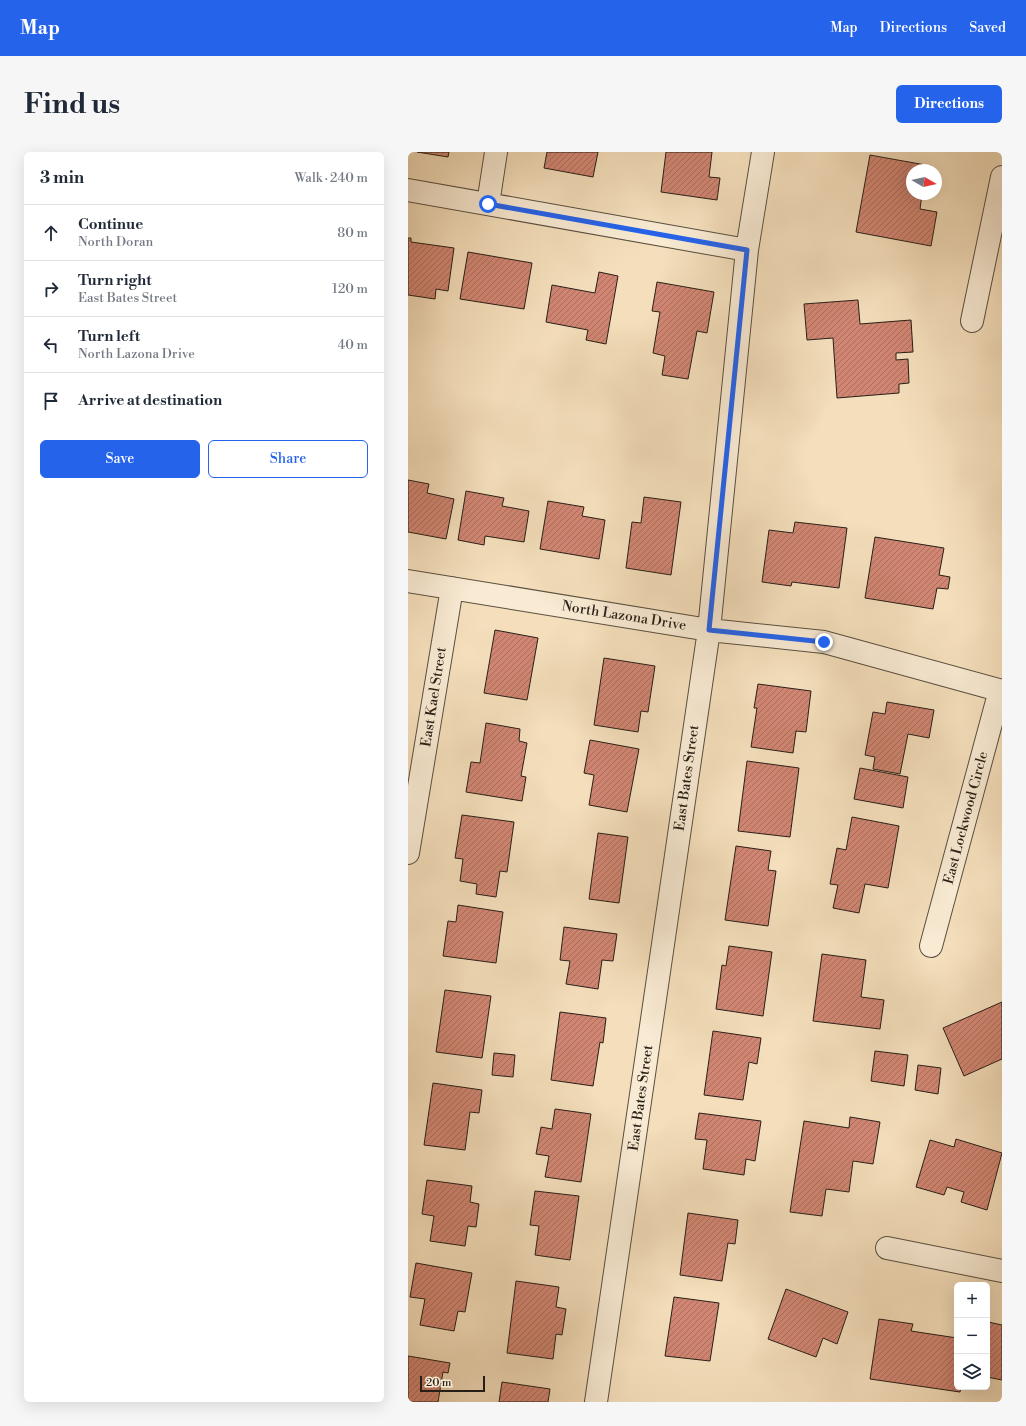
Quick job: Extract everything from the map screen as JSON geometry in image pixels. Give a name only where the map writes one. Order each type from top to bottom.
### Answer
[{"type":"street","points":[[488,204],[496,152]]},
{"type":"street","name":"East Bates Street","points":[[596,1402],[709,630],[747,250],[764,152]]},
{"type":"street","points":[[972,321],[1002,177]]},
{"type":"street","points":[[408,190],[747,250]]},
{"type":"street","name":"North Lazona Drive","points":[[408,580],[709,630],[824,642],[1001,690]]},
{"type":"street","name":"East Kael Street","points":[[408,853],[452,588]]},
{"type":"street","name":"East Lockwood Circle","points":[[931,946],[1001,690]]},
{"type":"street","points":[[887,1248],[1002,1271]]},
{"type":"building","points":[[417,152],[449,152],[448,157]]},
{"type":"building","points":[[547,152],[598,152],[593,177],[544,168]]},
{"type":"building","points":[[666,152],[712,152],[709,177],[720,178],[717,200],[661,192]]},
{"type":"building","points":[[870,155],[920,164],[906,164],[906,200],[921,200],[920,209],[937,212],[931,246],[856,232]]},
{"type":"building","points":[[408,238],[411,238],[411,242],[454,248],[448,291],[436,289],[435,299],[408,295]]},
{"type":"building","points":[[468,252],[532,263],[524,309],[460,299]]},
{"type":"building","points":[[599,272],[618,276],[606,344],[586,340],[588,330],[546,322],[552,285],[595,293]]},
{"type":"building","points":[[657,282],[714,292],[707,333],[697,331],[688,379],[662,375],[665,356],[653,353],[660,312],[652,311]]},
{"type":"building","points":[[858,300],[860,324],[911,320],[913,352],[896,353],[896,360],[908,359],[909,383],[899,384],[899,393],[837,398],[833,338],[807,340],[804,304]]},
{"type":"building","points":[[408,480],[429,484],[427,493],[454,499],[446,539],[408,532]]},
{"type":"building","points":[[466,491],[504,498],[502,506],[529,511],[524,542],[485,536],[484,545],[458,540]]},
{"type":"building","points":[[644,497],[681,502],[671,575],[626,568],[632,522],[641,523]]},
{"type":"building","points":[[548,501],[584,507],[582,516],[605,520],[599,559],[540,549]]},
{"type":"building","points":[[795,522],[847,528],[839,588],[792,582],[791,586],[762,582],[769,530],[793,533]]},
{"type":"building","points":[[875,537],[944,548],[939,575],[950,577],[948,589],[937,588],[933,609],[865,598]]},
{"type":"building","points":[[495,630],[538,638],[527,700],[484,693]]},
{"type":"building","points":[[604,658],[655,666],[648,712],[641,711],[638,732],[594,725]]},
{"type":"building","points":[[758,684],[811,691],[806,732],[796,731],[793,753],[751,747],[757,708],[754,708]]},
{"type":"building","points":[[887,702],[934,710],[929,738],[908,734],[900,774],[873,769],[875,757],[865,755],[873,712],[885,714]]},
{"type":"building","points":[[486,723],[520,729],[519,741],[527,743],[521,776],[526,777],[522,801],[466,792],[471,762],[480,763]]},
{"type":"building","points":[[590,740],[639,749],[627,812],[589,805],[594,775],[584,773]]},
{"type":"building","points":[[747,761],[799,768],[790,837],[738,831]]},
{"type":"building","points":[[860,768],[908,777],[903,808],[854,799]]},
{"type":"building","points":[[462,815],[514,822],[507,872],[500,871],[496,897],[476,894],[477,884],[460,881],[463,859],[455,858]]},
{"type":"building","points":[[852,817],[899,826],[888,888],[865,884],[859,913],[833,908],[838,885],[830,884],[837,848],[846,850]]},
{"type":"building","points":[[598,833],[628,837],[619,903],[589,899]]},
{"type":"building","points":[[736,846],[771,851],[768,870],[776,871],[768,926],[725,920]]},
{"type":"building","points":[[458,905],[503,912],[496,963],[443,956],[448,921],[456,922]]},
{"type":"building","points":[[564,927],[617,934],[613,961],[602,960],[598,989],[566,984],[570,961],[560,960]]},
{"type":"building","points":[[729,946],[772,952],[763,1016],[716,1009],[722,965],[726,966]]},
{"type":"building","points":[[822,954],[866,960],[861,997],[884,1000],[880,1029],[813,1021]]},
{"type":"building","points":[[445,990],[491,996],[482,1058],[436,1052]]},
{"type":"building","points":[[1002,1002],[1002,1059],[964,1076],[943,1028]]},
{"type":"building","points":[[560,1012],[606,1018],[603,1043],[600,1042],[593,1086],[551,1080]]},
{"type":"building","points":[[713,1031],[761,1038],[757,1064],[749,1062],[743,1100],[704,1095]]},
{"type":"building","points":[[875,1051],[908,1055],[904,1086],[871,1081]]},
{"type":"building","points":[[494,1053],[515,1055],[513,1077],[492,1075]]},
{"type":"building","points":[[918,1065],[941,1068],[938,1094],[915,1090]]},
{"type":"building","points":[[433,1083],[482,1090],[479,1113],[470,1112],[465,1150],[424,1145]]},
{"type":"building","points":[[555,1109],[591,1114],[581,1182],[545,1177],[549,1156],[536,1154],[541,1127],[552,1129]]},
{"type":"building","points":[[699,1113],[761,1121],[755,1161],[746,1159],[744,1175],[703,1169],[707,1140],[695,1139]]},
{"type":"building","points":[[850,1117],[880,1122],[873,1164],[853,1161],[849,1192],[826,1189],[822,1216],[790,1212],[804,1121],[849,1128]]},
{"type":"building","points":[[956,1139],[1002,1153],[987,1210],[961,1202],[964,1192],[947,1187],[944,1195],[916,1187],[930,1140],[954,1147]]},
{"type":"building","points":[[427,1180],[472,1186],[470,1202],[479,1204],[476,1227],[468,1226],[465,1246],[430,1241],[434,1216],[422,1214]]},
{"type":"building","points":[[535,1191],[579,1196],[570,1260],[535,1255],[539,1226],[530,1225]]},
{"type":"building","points":[[688,1213],[738,1220],[735,1244],[728,1243],[722,1281],[680,1275]]},
{"type":"building","points":[[416,1263],[472,1273],[465,1312],[458,1311],[454,1331],[420,1325],[425,1299],[410,1297]]},
{"type":"building","points":[[516,1281],[559,1287],[556,1307],[566,1309],[562,1335],[556,1334],[553,1359],[507,1353]]},
{"type":"building","points":[[786,1289],[848,1312],[837,1344],[823,1338],[816,1357],[768,1339]]},
{"type":"building","points":[[674,1297],[719,1303],[710,1361],[665,1356]]},
{"type":"building","points":[[879,1319],[913,1324],[911,1331],[954,1338],[954,1390],[960,1390],[960,1392],[870,1379]]},
{"type":"building","points":[[990,1322],[1002,1325],[1002,1380],[990,1378]]},
{"type":"building","points":[[408,1356],[450,1363],[448,1373],[443,1372],[438,1402],[408,1402]]},
{"type":"building","points":[[502,1382],[550,1389],[548,1402],[499,1402]]},
{"type":"route","points":[[488,204],[747,250],[709,630],[824,642]]}]
